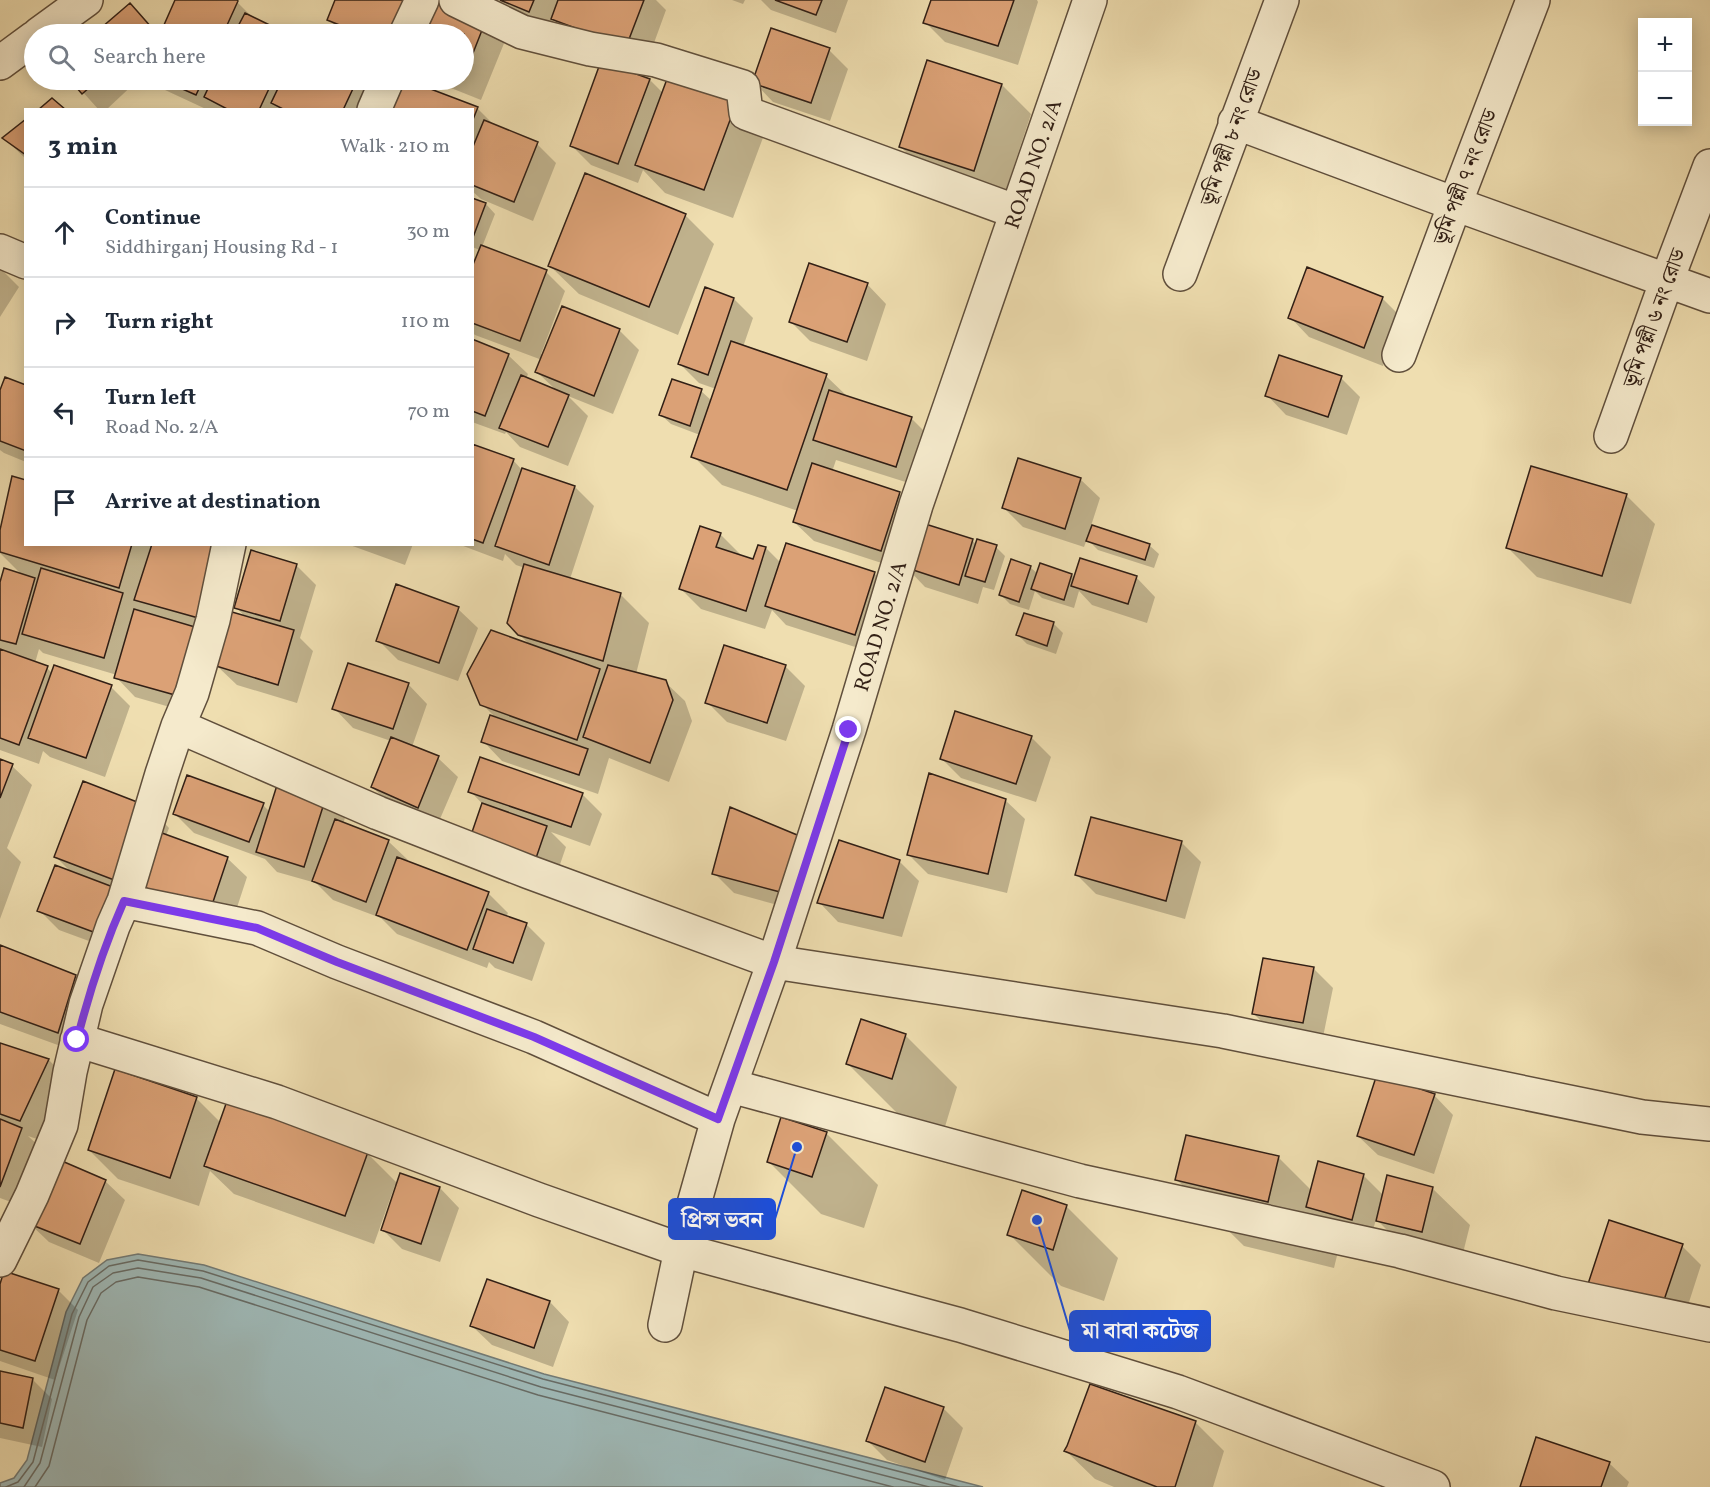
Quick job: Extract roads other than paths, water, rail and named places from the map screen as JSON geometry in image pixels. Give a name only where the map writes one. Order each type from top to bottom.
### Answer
[{"type":"street","points":[[53,24],[86,0]]},
{"type":"street","points":[[411,24],[422,0]]},
{"type":"street","points":[[456,0],[522,32],[590,49],[656,60],[743,87],[746,113],[1017,213]]},
{"type":"street","name":"ROAD NO. 2/A","points":[[665,1325],[681,1250],[718,1119],[774,962],[849,730],[916,505],[1090,0]]},
{"type":"street","name":"ভূমি পল্লী ৮ নং রোড","points":[[1180,274],[1282,0]]},
{"type":"street","name":"ভূমি পল্লী ৭ নং রোড","points":[[1399,356],[1533,0]]},
{"type":"street","points":[[0,63],[24,45]]},
{"type":"street","points":[[375,108],[383,90]]},
{"type":"street","points":[[1236,122],[1710,296]]},
{"type":"street","name":"ভূমি পল্লী ৬ নং রোড","points":[[1611,436],[1710,166]]},
{"type":"street","points":[[0,251],[24,261]]},
{"type":"street","points":[[0,1260],[32,1195],[61,1125],[77,1040],[90,993],[124,901],[178,726],[192,693],[213,620],[229,546]]},
{"type":"street","points":[[178,726],[389,817],[529,872],[774,962],[1223,1031],[1642,1117],[1710,1124]]},
{"type":"street","points":[[124,901],[257,928],[337,962],[534,1037],[718,1119]]},
{"type":"street","points":[[77,1040],[277,1102],[528,1196],[681,1250],[960,1325],[1166,1388],[1433,1487]]},
{"type":"street","points":[[731,1086],[1080,1181],[1400,1251],[1556,1293],[1710,1325]]},
{"type":"water","points":[[138,1254],[204,1265],[544,1374],[983,1487],[0,1487],[0,1483],[14,1478],[27,1460],[66,1312],[83,1278],[107,1260]]},
{"type":"place","name":"প্রিন্স ভবন","points":[[797,1147]]},
{"type":"place","name":"মা বাবা কটেজ","points":[[1037,1220]]}]
